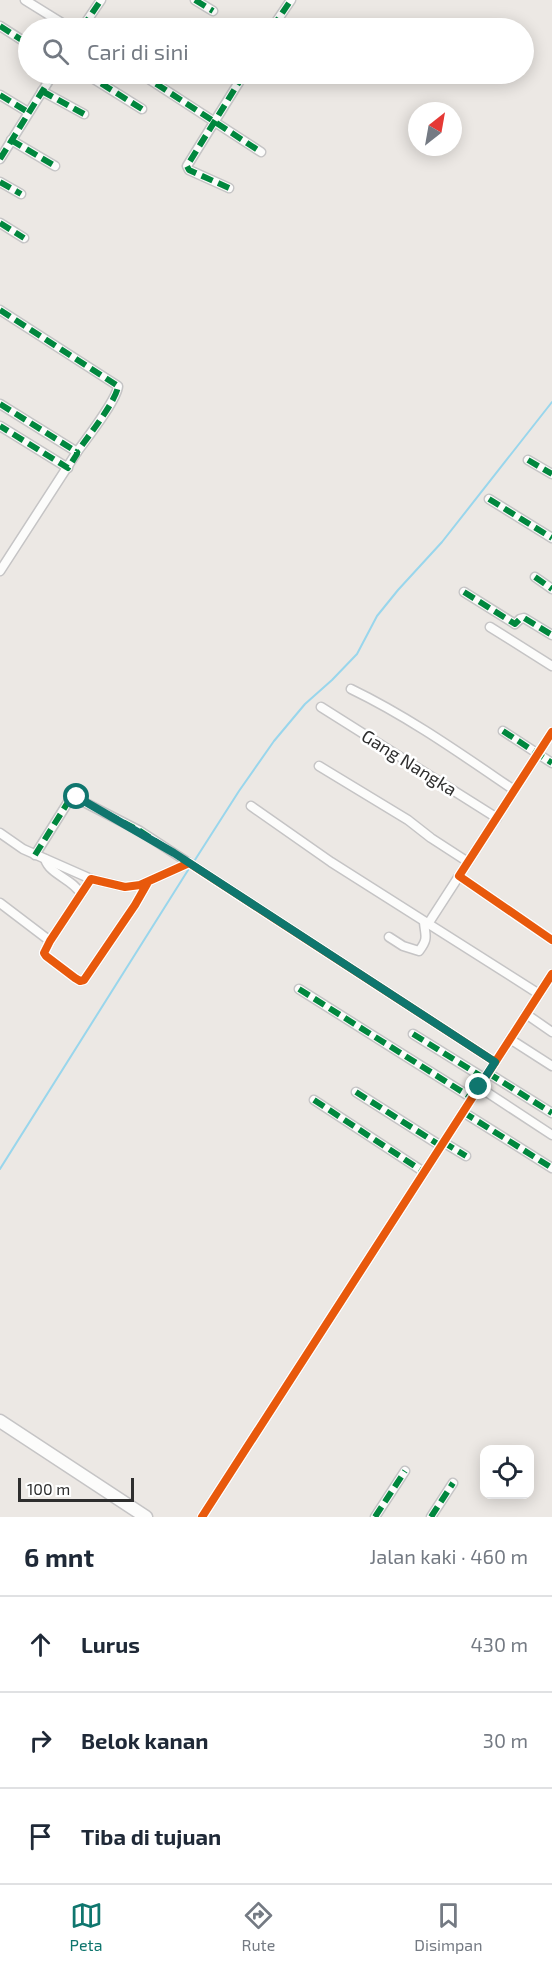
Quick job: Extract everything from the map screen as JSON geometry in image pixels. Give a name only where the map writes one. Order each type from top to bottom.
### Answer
[{"type":"street","points":[[25,0],[54,18]]},
{"type":"street","points":[[89,18],[101,0]]},
{"type":"street","points":[[195,0],[213,11]]},
{"type":"street","points":[[279,18],[291,0]]},
{"type":"street","points":[[0,26],[18,38]]},
{"type":"street","points":[[0,159],[47,84]]},
{"type":"street","points":[[102,84],[142,109]]},
{"type":"street","points":[[157,84],[261,152]]},
{"type":"street","points":[[229,188],[189,170],[187,166],[238,84]]},
{"type":"street","points":[[42,91],[84,114]]},
{"type":"street","points":[[0,95],[28,112]]},
{"type":"street","points":[[11,140],[55,166]]},
{"type":"street","points":[[0,182],[21,194]]},
{"type":"street","points":[[0,223],[24,238]]},
{"type":"street","points":[[0,310],[118,386],[111,403],[0,571]]},
{"type":"street","points":[[0,404],[77,452]]},
{"type":"street","points":[[0,426],[68,468]]},
{"type":"street","points":[[528,460],[552,474]]},
{"type":"street","points":[[489,499],[552,538]]},
{"type":"street","points":[[535,577],[552,589]]},
{"type":"street","points":[[464,592],[514,624],[520,619],[528,619],[552,635]]},
{"type":"street","points":[[490,627],[552,666]]},
{"type":"street","points":[[351,689],[386,706],[514,790]]},
{"type":"street","name":"Gang Nangka","points":[[321,707],[496,818]]},
{"type":"street","points":[[503,731],[552,763]]},
{"type":"street","points":[[389,938],[402,946],[419,951],[426,940],[426,923],[552,732]]},
{"type":"street","points":[[319,766],[408,820],[468,862]]},
{"type":"street","points":[[35,855],[69,799],[74,797],[140,831],[495,1062]]},
{"type":"street","points":[[251,806],[331,862],[539,994]]},
{"type":"street","points":[[0,833],[35,855],[91,879],[125,887],[147,884],[193,866]]},
{"type":"street","points":[[45,859],[49,867],[77,888],[81,894]]},
{"type":"street","points":[[459,876],[552,940]]},
{"type":"street","points":[[91,879],[44,953],[80,981],[84,980],[147,884]]},
{"type":"street","points":[[0,903],[50,941]]},
{"type":"street","points":[[202,1517],[552,974]]},
{"type":"street","points":[[299,988],[472,1098]]},
{"type":"street","points":[[526,1014],[552,1032]]},
{"type":"street","points":[[413,1034],[552,1113]]},
{"type":"street","points":[[510,1039],[552,1065]]},
{"type":"street","points":[[479,1087],[552,1135]]},
{"type":"street","points":[[356,1092],[466,1156]]},
{"type":"street","points":[[314,1100],[424,1172]]},
{"type":"street","points":[[463,1112],[552,1168]]},
{"type":"street","points":[[0,1421],[146,1517]]},
{"type":"street","points":[[375,1517],[405,1471]]},
{"type":"street","points":[[431,1517],[453,1483]]},
{"type":"waterway","points":[[193,863],[274,741],[305,704],[357,654],[377,616],[442,542],[552,402]]},
{"type":"waterway","points":[[0,1169],[190,867]]},
{"type":"marked path","points":[[89,18],[101,0]]},
{"type":"marked path","points":[[195,0],[213,11]]},
{"type":"marked path","points":[[279,18],[291,0]]},
{"type":"marked path","points":[[0,26],[18,38]]},
{"type":"marked path","points":[[0,159],[47,84]]},
{"type":"marked path","points":[[102,84],[142,109]]},
{"type":"marked path","points":[[156,84],[261,152]]},
{"type":"marked path","points":[[229,188],[189,170],[187,166],[238,84]]},
{"type":"marked path","points":[[42,91],[84,114]]},
{"type":"marked path","points":[[0,95],[28,112]]},
{"type":"marked path","points":[[11,140],[55,166]]},
{"type":"marked path","points":[[0,182],[21,194]]},
{"type":"marked path","points":[[0,223],[24,238]]},
{"type":"marked path","points":[[0,310],[118,386],[107,409],[77,452]]},
{"type":"marked path","points":[[0,404],[77,454],[68,468],[0,426]]},
{"type":"marked path","points":[[528,460],[552,474]]},
{"type":"marked path","points":[[489,499],[552,538]]},
{"type":"marked path","points":[[535,577],[552,589]]},
{"type":"marked path","points":[[464,592],[515,624],[524,618],[552,635]]},
{"type":"marked path","points":[[503,731],[552,763]]},
{"type":"marked path","points":[[35,855],[70,799],[74,797],[140,831],[189,863]]},
{"type":"marked path","points":[[299,989],[472,1098]]},
{"type":"marked path","points":[[413,1034],[484,1078]]},
{"type":"marked path","points":[[488,1073],[552,1113]]},
{"type":"marked path","points":[[356,1092],[441,1146]]},
{"type":"marked path","points":[[314,1100],[424,1172]]},
{"type":"marked path","points":[[463,1112],[552,1168]]},
{"type":"marked path","points":[[443,1142],[466,1156]]},
{"type":"marked path","points":[[375,1517],[405,1471]]},
{"type":"marked path","points":[[431,1517],[453,1483]]},
{"type":"cycle path","points":[[552,732],[459,876],[552,940]]},
{"type":"cycle path","points":[[147,884],[84,980],[80,981],[75,978],[46,956],[44,953],[50,941],[91,879],[125,887],[140,885],[189,863],[495,1062]]},
{"type":"cycle path","points":[[202,1517],[552,974]]},
{"type":"route","points":[[77,797],[140,831],[495,1062],[479,1087]]}]
